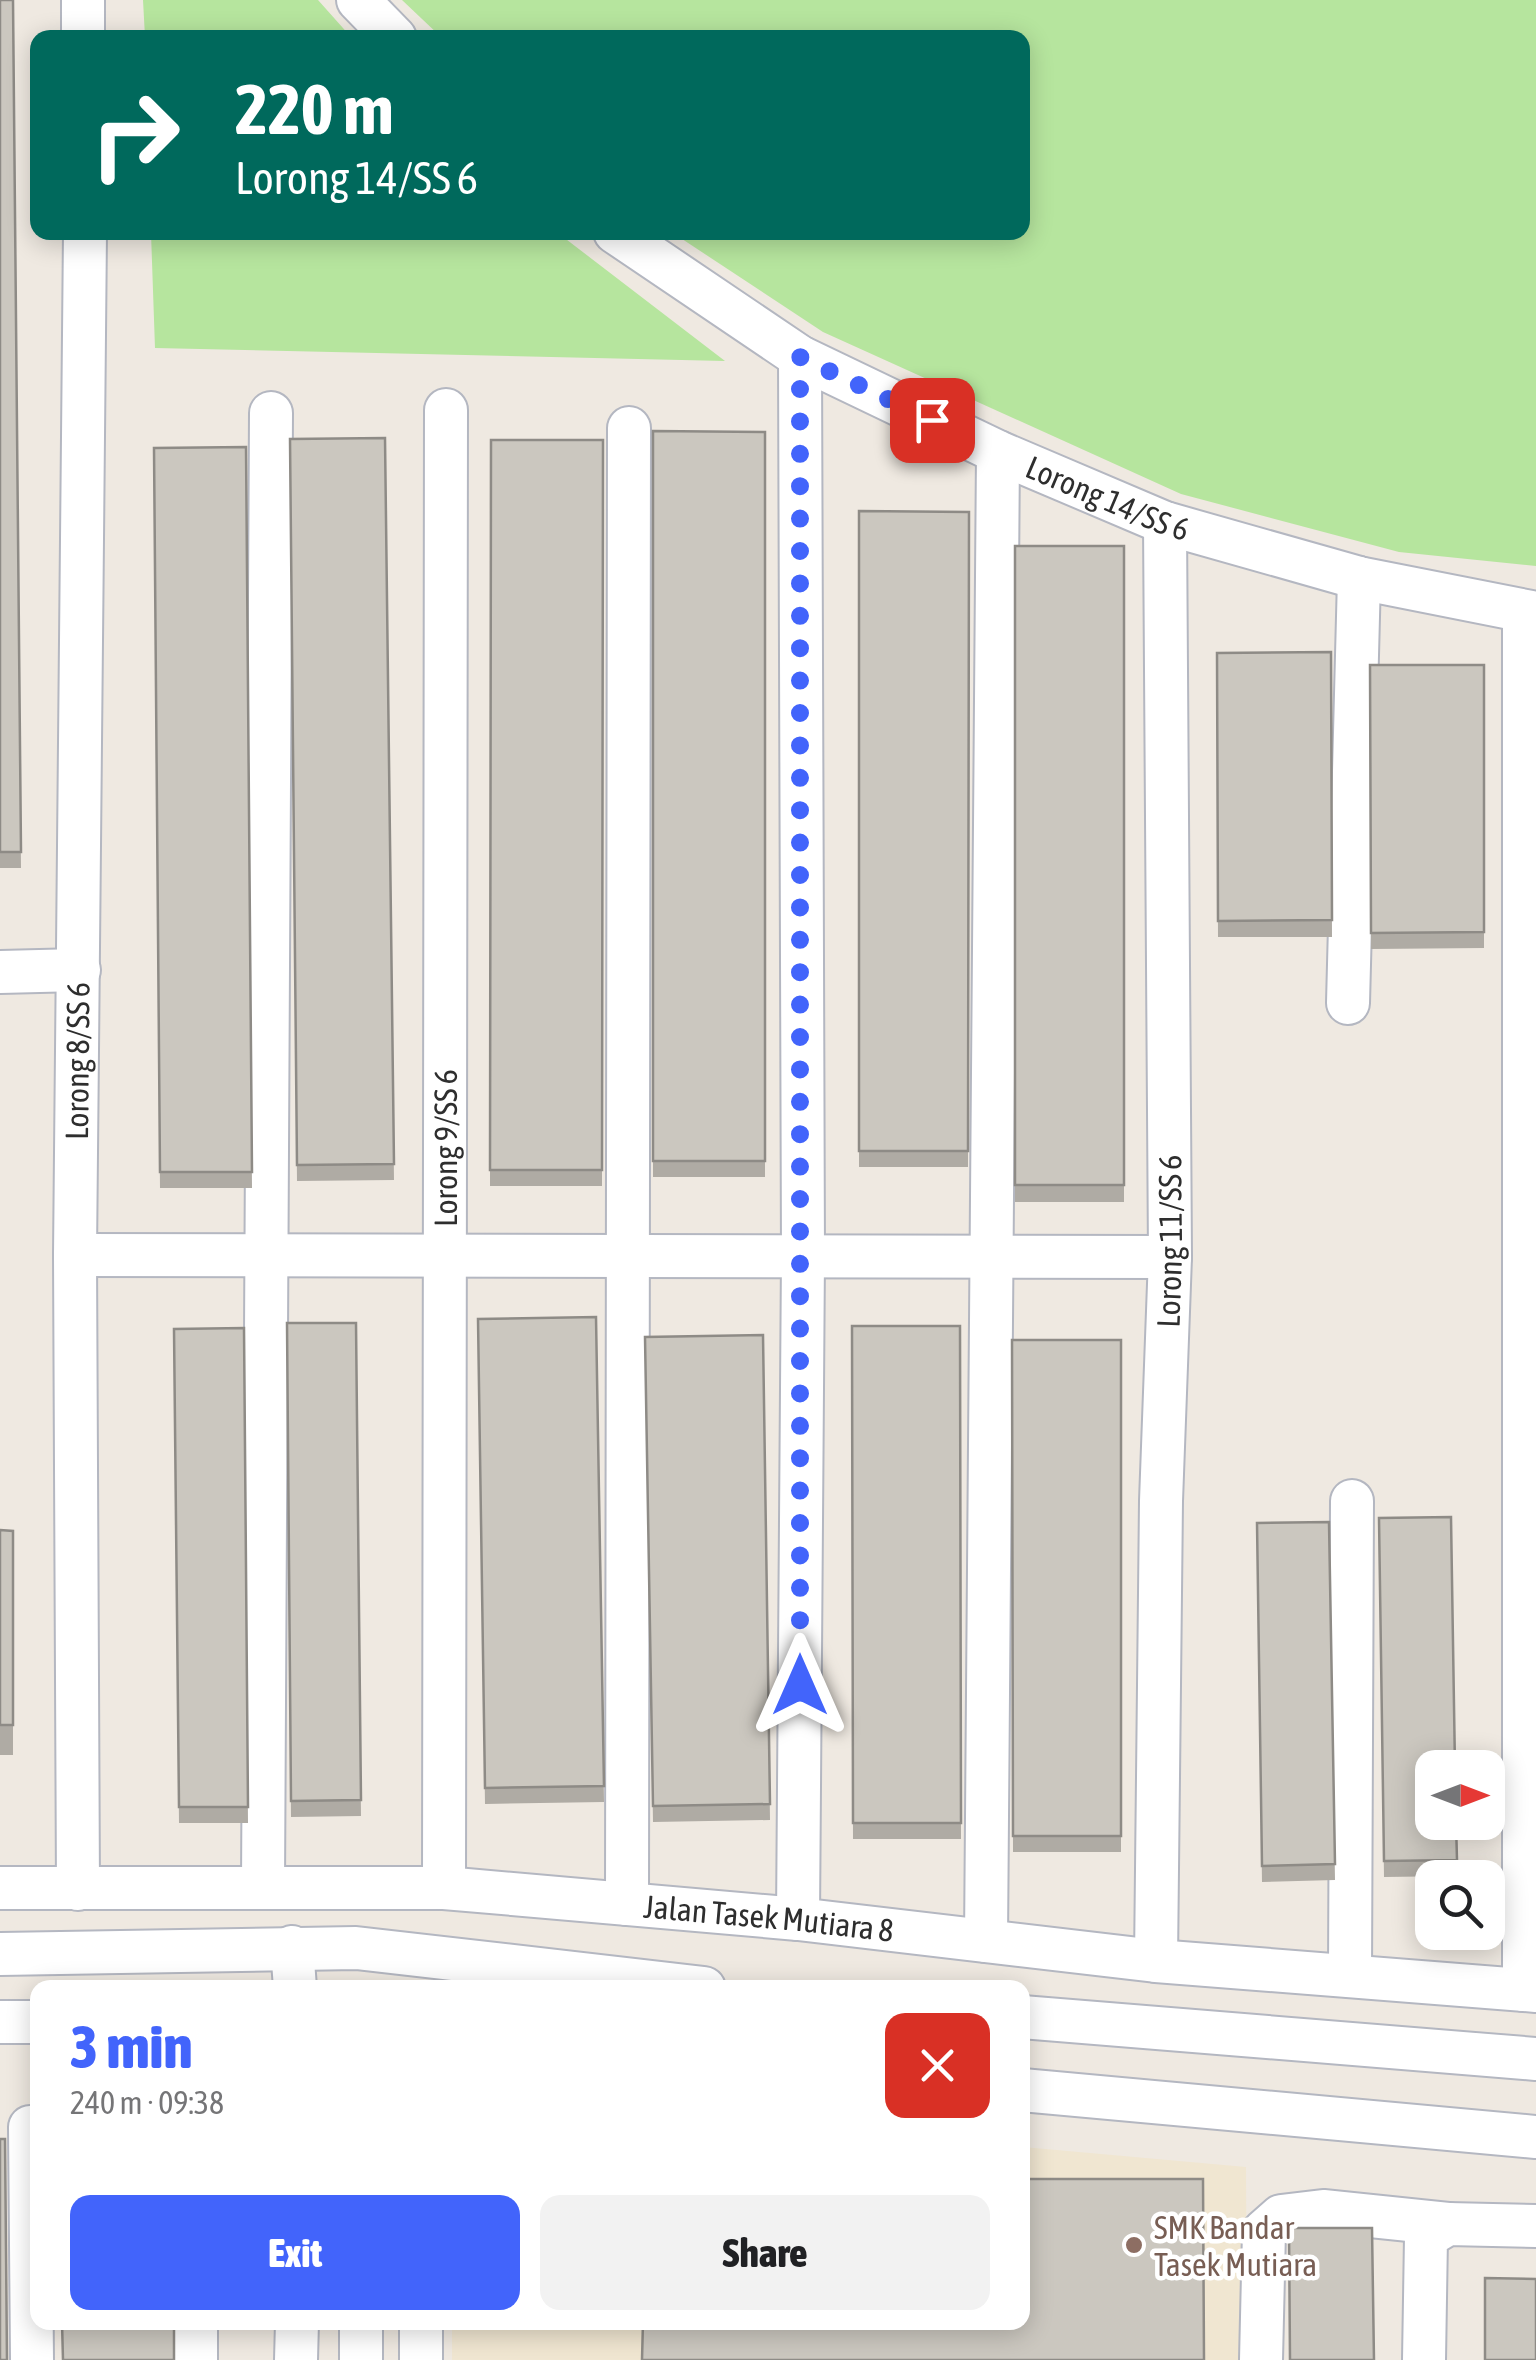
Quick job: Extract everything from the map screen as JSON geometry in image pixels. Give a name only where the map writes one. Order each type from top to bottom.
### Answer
[{"type":"street","points":[[83,0],[83,30]]},
{"type":"street","points":[[358,0],[387,30]]},
{"type":"street","name":"Lorong 8/SS 6","points":[[78,1889],[75,1255],[84,240]]},
{"type":"street","name":"Lorong 14/SS 6","points":[[627,240],[800,357],[998,452],[1165,523],[1360,578],[1530,612]]},
{"type":"street","points":[[798,1919],[803,1256],[800,357]]},
{"type":"street","name":"Lorong 9/SS 6","points":[[444,1888],[448,1256],[446,410]]},
{"type":"street","points":[[263,1886],[270,413]]},
{"type":"street","points":[[627,1904],[624,1256],[629,428]]},
{"type":"street","points":[[986,1941],[998,452]]},
{"type":"street","name":"Lorong 11/SS 6","points":[[1156,1961],[1161,1501],[1170,1257],[1165,523]]},
{"type":"street","points":[[1348,1003],[1360,578]]},
{"type":"street","points":[[1530,612],[1530,1991]]},
{"type":"street","points":[[0,972],[80,970]]},
{"type":"street","points":[[75,1255],[1170,1257]]},
{"type":"street","points":[[1350,1976],[1352,1501]]},
{"type":"street","name":"Jalan Tasek Mutiara 8","points":[[0,1888],[444,1888],[798,1919],[1156,1961],[1530,1991]]},
{"type":"street","points":[[0,1954],[565,1980]]},
{"type":"street","points":[[1030,2019],[1536,2058]]},
{"type":"street","points":[[0,2022],[30,2022]]},
{"type":"street","points":[[1030,2091],[1536,2137]]},
{"type":"street","points":[[23,2127],[30,2308]]},
{"type":"street","points":[[1261,2360],[1264,2232],[1281,2216],[1323,2211],[1448,2224],[1536,2226]]},
{"type":"street","points":[[1424,2360],[1426,2237],[1448,2224]]},
{"type":"street","points":[[31,2330],[32,2360]]},
{"type":"street","points":[[196,2330],[196,2360]]},
{"type":"street","points":[[296,2360],[297,2330]]},
{"type":"street","points":[[361,2330],[361,2360]]},
{"type":"street","points":[[421,2330],[421,2360]]},
{"type":"shaded area","name":"SMK Bandar Tasek Mutiara","points":[[1030,2148],[1246,2167],[1247,2360],[452,2360],[452,2330],[1030,2330]]},
{"type":"green space","points":[[143,0],[318,0],[345,30],[145,30]]},
{"type":"green space","points":[[402,0],[1536,0],[1536,566],[1399,552],[1181,494],[823,332],[684,240],[1030,240],[1030,30],[434,30]]},
{"type":"green space","points":[[151,240],[567,240],[725,361],[155,348]]},
{"type":"building","points":[[0,0],[13,0],[21,852],[0,852]]},
{"type":"building","points":[[653,431],[765,432],[765,1161],[653,1161]]},
{"type":"building","points":[[385,438],[394,1164],[297,1165],[290,439]]},
{"type":"building","points":[[491,440],[603,440],[602,1170],[490,1170]]},
{"type":"building","points":[[246,447],[252,1172],[160,1172],[154,448]]},
{"type":"building","points":[[859,511],[969,512],[968,1151],[859,1151]]},
{"type":"building","points":[[1015,546],[1124,546],[1124,1185],[1015,1185]]},
{"type":"building","points":[[1331,652],[1332,920],[1218,921],[1217,653]]},
{"type":"building","points":[[1370,665],[1484,665],[1484,932],[1371,933]]},
{"type":"building","points":[[596,1317],[604,1786],[485,1788],[478,1319]]},
{"type":"building","points":[[287,1323],[356,1323],[361,1800],[291,1801]]},
{"type":"building","points":[[852,1326],[960,1326],[961,1823],[853,1823]]},
{"type":"building","points":[[244,1328],[248,1807],[179,1807],[174,1329]]},
{"type":"building","points":[[763,1335],[770,1804],[653,1806],[645,1337]]},
{"type":"building","points":[[1012,1340],[1121,1340],[1121,1836],[1013,1836]]},
{"type":"building","points":[[1451,1517],[1455,1750],[1415,1750],[1415,1840],[1456,1840],[1457,1860],[1384,1861],[1379,1518]]},
{"type":"building","points":[[1329,1522],[1335,1864],[1262,1866],[1257,1523]]},
{"type":"building","points":[[0,1530],[13,1531],[13,1725],[0,1725]]},
{"type":"building","points":[[0,2139],[5,2139],[7,2360],[0,2360]]},
{"type":"building","name":"SMK Bandar Tasek Mutiara","points":[[1030,2179],[1203,2179],[1204,2360],[642,2360],[643,2330],[1030,2330]]},
{"type":"building","points":[[1289,2228],[1372,2228],[1374,2360],[1290,2360]]},
{"type":"building","points":[[1485,2278],[1536,2279],[1536,2360],[1485,2360]]},
{"type":"building","points":[[62,2330],[174,2330],[174,2360],[63,2360]]},
{"type":"place","name":"SMK Bandar Tasek Mutiara","points":[[1134,2245]]},
{"type":"route","points":[[800,1685],[800,357],[932,420]]}]
